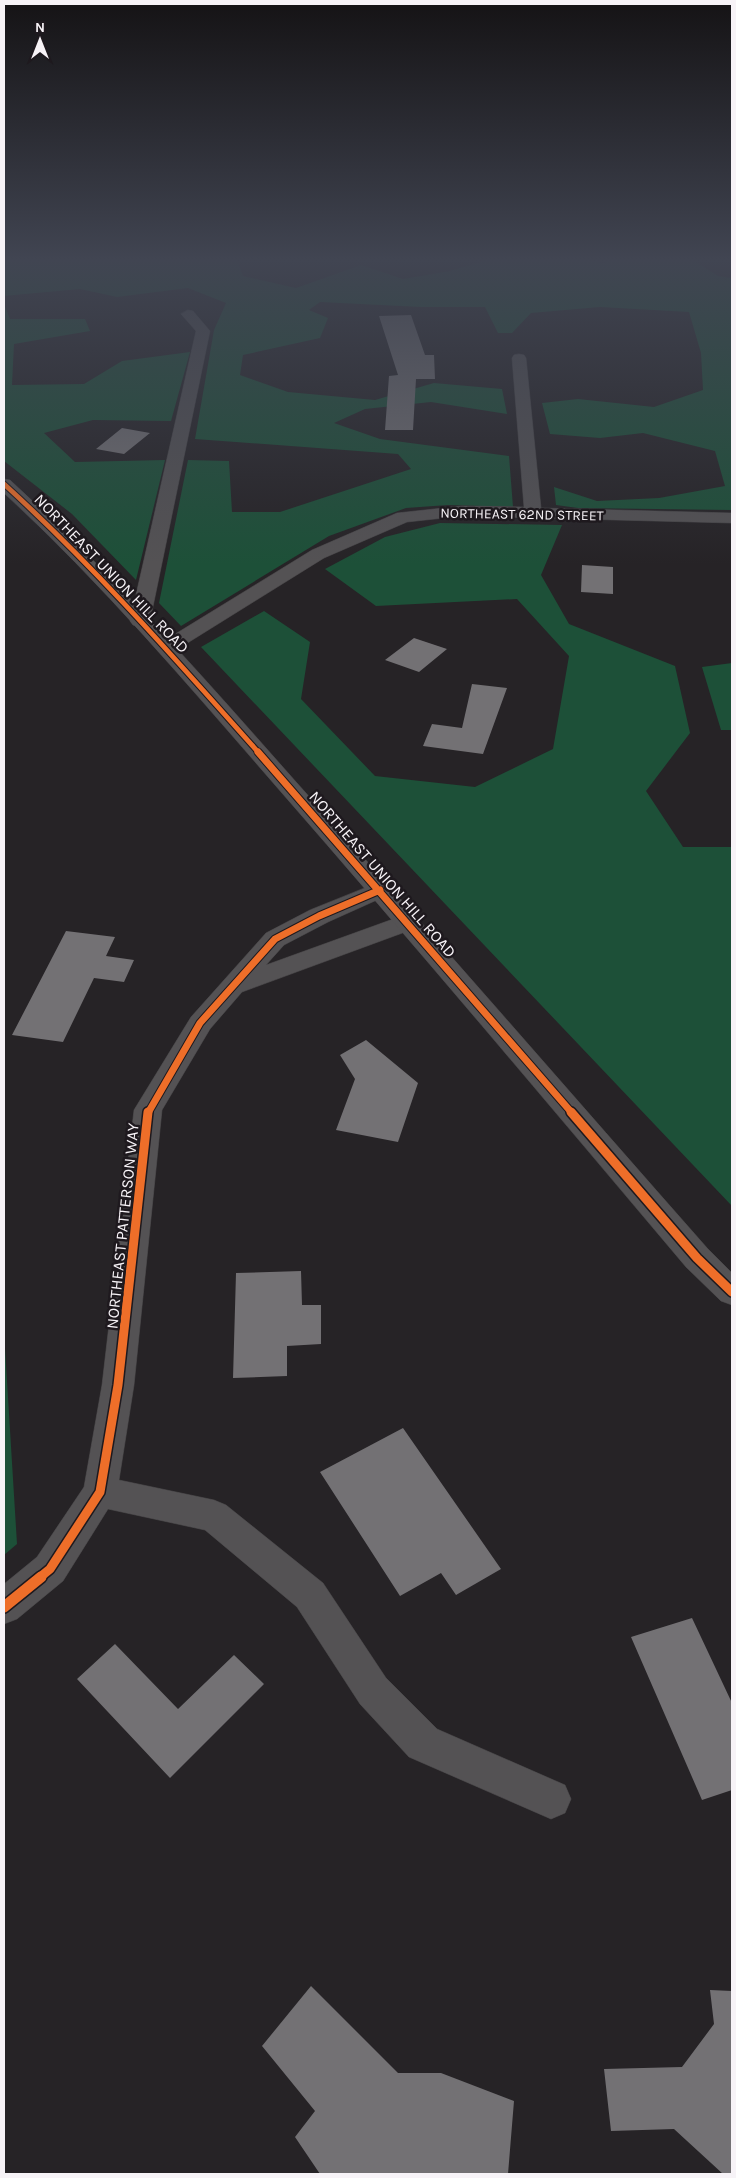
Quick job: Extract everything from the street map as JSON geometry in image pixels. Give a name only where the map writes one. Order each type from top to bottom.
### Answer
[{"type":"street","points":[[140,621],[197,361]]},
{"type":"street","points":[[519,361],[533,514]]},
{"type":"street","name":"NORTHEAST UNION HILL ROAD","points":[[4,484],[38,514],[166,648],[380,890],[697,1258],[732,1292]]},
{"type":"street","name":"NORTHEAST 62ND STREET","points":[[166,648],[318,554],[403,517],[441,512],[732,518]]},
{"type":"street","name":"NORTHEAST PATTERSON WAY","points":[[4,1607],[50,1569],[100,1492],[118,1385],[148,1110],[200,1023],[275,939],[319,916],[380,890]]},
{"type":"street","name":"NORTHEAST PATTERSON WAY","points":[[233,987],[407,922]]},
{"type":"street","points":[[100,1492],[214,1516],[310,1595],[373,1691],[422,1743],[551,1799]]},
{"type":"green space","points":[[4,361],[13,361],[12,385],[84,384],[122,361],[188,361],[171,421],[93,420],[44,433],[75,462],[165,460],[136,580],[72,514],[4,461]]},
{"type":"green space","points":[[209,361],[242,361],[240,375],[288,392],[375,400],[434,383],[502,389],[507,414],[431,402],[365,409],[334,423],[380,439],[509,456],[513,507],[448,505],[406,508],[329,536],[181,626],[159,603],[188,460],[229,461],[232,512],[280,512],[411,469],[398,454],[195,439]]},
{"type":"green space","points":[[701,361],[732,361],[732,510],[578,508],[556,505],[554,487],[597,501],[659,498],[725,486],[715,451],[643,433],[600,438],[550,434],[542,403],[578,399],[654,407],[703,390]]},
{"type":"green space","points":[[440,523],[562,525],[541,575],[569,624],[675,666],[690,733],[646,791],[683,847],[732,847],[732,1206],[201,647],[264,611],[310,642],[301,699],[375,776],[475,787],[553,749],[569,656],[517,599],[376,606],[325,569],[385,537]]},
{"type":"green space","points":[[732,663],[732,730],[721,730],[702,667]]},
{"type":"green space","points":[[4,1332],[17,1544],[4,1555]]},
{"type":"building","points":[[393,361],[434,361],[435,379],[416,379],[413,430],[385,430],[389,376],[398,375]]},
{"type":"building","points":[[122,428],[150,433],[124,454],[96,449]]},
{"type":"building","points":[[582,565],[613,567],[613,594],[581,592]]},
{"type":"building","points":[[414,638],[447,649],[419,672],[385,660]]},
{"type":"building","points":[[472,684],[507,688],[483,754],[423,746],[432,724],[462,728]]},
{"type":"building","points":[[66,931],[115,937],[106,956],[134,960],[124,982],[94,978],[63,1042],[12,1035]]},
{"type":"building","points":[[366,1040],[418,1083],[398,1142],[336,1130],[355,1079],[340,1055]]},
{"type":"building","points":[[301,1271],[302,1305],[321,1305],[321,1344],[287,1346],[287,1376],[233,1378],[236,1273]]},
{"type":"building","points":[[403,1428],[501,1569],[456,1595],[441,1573],[400,1596],[320,1472]]},
{"type":"building","points":[[692,1618],[732,1703],[732,1790],[702,1800],[631,1637]]},
{"type":"building","points":[[115,1644],[178,1709],[234,1655],[264,1684],[170,1778],[77,1679]]},
{"type":"building","points":[[311,1986],[398,2073],[441,2073],[514,2101],[508,2174],[320,2174],[295,2137],[315,2111],[262,2046]]},
{"type":"building","points":[[710,1990],[732,1991],[732,2174],[723,2174],[674,2129],[611,2131],[604,2069],[682,2067],[714,2024]]},
{"type":"cycle path","points":[[4,484],[38,515],[166,648],[380,890],[697,1258],[732,1292]]},
{"type":"cycle path","points":[[4,1607],[50,1569],[100,1492],[118,1385],[148,1110],[200,1023],[275,939],[319,916],[380,890]]}]
